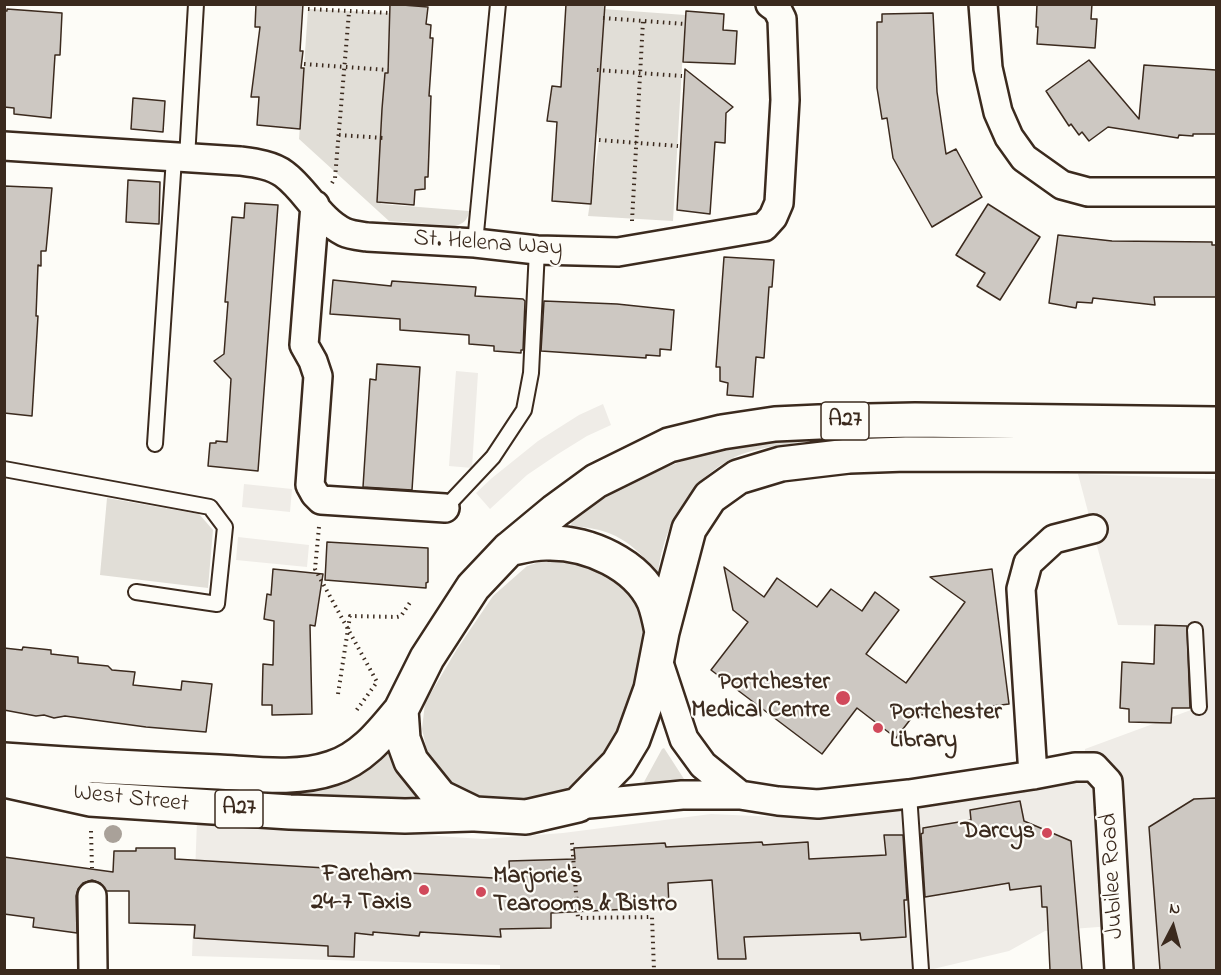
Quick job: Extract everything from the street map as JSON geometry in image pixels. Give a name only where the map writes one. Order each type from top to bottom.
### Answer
[{"type":"main road","name":"A27","points":[[508,550],[555,511],[596,482],[669,445],[722,432],[775,424],[869,420],[1216,424]]},
{"type":"main road","name":"A27","points":[[660,646],[689,529],[710,497],[738,477],[781,464],[849,456],[906,454],[1216,455]]},
{"type":"main road","points":[[508,550],[548,542],[564,544],[612,558],[641,581],[654,601],[660,646],[651,689],[633,739],[618,764],[578,805]]},
{"type":"main road","name":"West Street","points":[[4,760],[136,769],[287,775],[334,768],[375,742],[401,710],[426,658],[447,624],[473,587],[508,550]]},
{"type":"main road","points":[[401,710],[403,739],[411,761],[440,797],[476,814]]},
{"type":"main road","name":"West Street","points":[[4,780],[90,799],[290,812],[405,816],[476,814],[526,817],[578,805]]},
{"type":"street","name":"St. Helena Way","points":[[4,146],[240,161],[266,165],[283,172],[327,219],[345,233],[367,237],[578,252],[630,250],[764,226],[773,217],[779,203],[785,100],[782,19],[777,9],[770,4]]},
{"type":"street","points":[[983,4],[988,68],[998,112],[1009,136],[1024,158],[1062,185],[1088,192],[1216,192]]},
{"type":"street","points":[[315,205],[304,345],[318,376],[310,485],[321,500],[445,508]]},
{"type":"street","points":[[578,805],[682,795],[740,795],[819,804],[909,794],[1033,775],[1021,589],[1028,563],[1054,539],[1093,529]]},
{"type":"street","points":[[660,646],[684,740],[703,765],[740,795]]},
{"type":"street","name":"Jubilee Road","points":[[1033,775],[1075,767],[1094,767],[1108,782],[1119,970]]},
{"type":"street","points":[[92,896],[93,970]]},
{"type":"lane","points":[[155,444],[196,4]]},
{"type":"lane","points":[[475,243],[498,4]]},
{"type":"lane","points":[[445,508],[493,457],[524,410],[531,373],[537,250]]},
{"type":"lane","points":[[4,469],[210,507],[225,527],[217,604],[136,592]]},
{"type":"lane","points":[[1196,630],[1199,707]]},
{"type":"lane","points":[[909,794],[921,970]]},
{"type":"path","points":[[308,9],[390,14]]},
{"type":"path","points":[[315,205],[335,178],[349,12]]},
{"type":"path","points":[[603,18],[685,24]]},
{"type":"path","points":[[630,250],[643,21]]},
{"type":"path","points":[[304,64],[388,70]]},
{"type":"path","points":[[597,70],[682,76]]},
{"type":"path","points":[[339,135],[384,138]]},
{"type":"path","points":[[599,140],[678,146]]},
{"type":"path","points":[[321,500],[315,569],[376,682],[354,714]]},
{"type":"path","points":[[340,615],[397,617],[401,616],[411,602]]},
{"type":"path","points":[[339,694],[351,615]]},
{"type":"path","points":[[90,799],[92,896]]},
{"type":"path","points":[[572,843],[578,918],[652,917],[654,970]]},
{"type":"shaded area","points":[[308,9],[390,13],[381,204],[469,211],[463,223],[455,226],[389,221],[299,139]]},
{"type":"shaded area","points":[[603,9],[685,15],[673,221],[588,216],[599,140],[594,120]]},
{"type":"shaded area","points":[[456,371],[478,373],[472,468],[449,466]]},
{"type":"shaded area","points":[[603,404],[611,425],[587,436],[527,475],[490,509],[476,493],[538,441],[579,415]]},
{"type":"shaded area","points":[[884,434],[1216,436],[993,441],[850,439],[806,442],[753,451],[719,466],[692,490],[666,537],[658,573],[639,553],[620,539],[599,530],[571,526],[572,520],[625,486],[686,460],[741,447],[770,443]]},
{"type":"shaded area","points":[[1078,474],[1216,479],[1216,970],[1129,970],[1125,925],[1045,931],[1009,951],[929,970],[500,970],[500,965],[192,956],[197,820],[483,839],[563,833],[711,814],[798,818],[853,816],[1084,781],[1085,749],[1199,707],[1197,666],[1189,664],[1188,626],[1118,625]]},
{"type":"shaded area","points":[[244,484],[292,489],[290,512],[242,507]]},
{"type":"shaded area","points":[[107,498],[199,514],[213,530],[208,588],[100,575]]},
{"type":"shaded area","points":[[238,537],[309,545],[307,567],[236,560]]},
{"type":"shaded area","points":[[552,558],[569,559],[619,578],[640,608],[648,637],[623,739],[576,789],[545,800],[490,801],[471,795],[456,786],[442,776],[433,763],[427,751],[422,729],[425,703],[457,649],[493,596],[527,566]]},
{"type":"shaded area","points":[[664,748],[684,779],[647,787],[644,782]]},
{"type":"shaded area","points":[[391,751],[420,796],[420,802],[88,787],[88,779],[304,791],[323,789],[350,779]]},
{"type":"building","points":[[256,4],[303,4],[300,51],[303,51],[301,68],[304,68],[300,129],[257,125],[259,97],[251,97],[260,27],[255,27]]},
{"type":"building","points":[[390,4],[428,7],[426,24],[431,25],[430,38],[433,38],[429,96],[431,96],[428,177],[425,177],[425,189],[415,190],[414,205],[377,202],[385,73],[388,73]]},
{"type":"building","points":[[566,4],[605,4],[591,204],[552,201],[557,122],[547,121],[552,86],[561,87]]},
{"type":"building","points":[[1037,4],[1092,4],[1091,19],[1097,19],[1095,48],[1037,44]]},
{"type":"building","points":[[7,9],[62,13],[60,55],[55,55],[51,118],[14,114],[14,108],[4,107],[4,11]]},
{"type":"building","points":[[686,11],[724,14],[723,30],[737,31],[735,64],[683,62]]},
{"type":"building","points":[[933,13],[937,92],[946,154],[956,149],[982,197],[932,227],[893,158],[887,118],[882,119],[877,88],[877,22],[882,22],[882,14]]},
{"type":"building","points":[[1089,60],[1139,119],[1144,65],[1216,70],[1216,134],[1179,135],[1178,138],[1108,127],[1089,141],[1082,132],[1079,135],[1071,124],[1069,126],[1046,91]]},
{"type":"building","points":[[685,69],[733,107],[726,113],[725,143],[715,142],[710,214],[677,210]]},
{"type":"building","points":[[133,98],[165,101],[163,132],[131,129]]},
{"type":"building","points":[[128,180],[160,182],[159,224],[126,222]]},
{"type":"building","points":[[4,186],[52,188],[46,251],[41,251],[41,266],[38,265],[36,316],[38,316],[32,416],[4,413]]},
{"type":"building","points":[[245,203],[278,205],[258,471],[208,466],[210,443],[227,442],[231,379],[214,361],[224,354],[228,302],[225,302],[232,217],[244,218]]},
{"type":"building","points":[[988,204],[1040,237],[1000,300],[977,286],[985,273],[956,255]]},
{"type":"building","points":[[1058,235],[1112,241],[1212,242],[1212,245],[1216,245],[1216,297],[1154,297],[1155,305],[1093,298],[1092,303],[1077,302],[1076,308],[1049,303]]},
{"type":"building","points":[[724,257],[774,260],[772,287],[769,287],[764,358],[756,357],[753,397],[727,395],[728,383],[720,381],[720,367],[716,367]]},
{"type":"building","points":[[333,280],[391,286],[392,281],[476,287],[475,296],[523,299],[525,301],[523,350],[521,353],[494,351],[494,346],[469,344],[469,335],[400,330],[400,319],[330,314]]},
{"type":"building","points":[[544,301],[617,304],[674,310],[671,350],[660,349],[660,356],[646,355],[646,358],[541,351]]},
{"type":"building","points":[[377,364],[420,367],[412,490],[363,487],[370,379],[376,380]]},
{"type":"building","points":[[327,542],[428,548],[426,588],[325,580]]},
{"type":"building","points":[[724,567],[764,597],[777,578],[817,607],[831,589],[862,611],[875,592],[899,610],[866,654],[906,683],[965,602],[930,577],[992,569],[1009,704],[913,716],[896,738],[857,708],[822,754],[711,670],[748,622],[733,610]]},
{"type":"building","points":[[273,569],[323,574],[315,626],[310,625],[312,714],[272,715],[272,705],[262,705],[263,664],[273,665],[274,621],[264,619],[267,594],[271,595]]},
{"type":"building","points":[[1155,625],[1187,626],[1190,708],[1172,708],[1171,723],[1129,722],[1129,709],[1120,708],[1122,662],[1154,664]]},
{"type":"building","points":[[23,647],[51,650],[51,654],[78,657],[78,663],[135,672],[133,685],[181,690],[182,681],[212,684],[206,732],[65,716],[54,718],[4,710],[4,648],[22,650]]},
{"type":"building","points":[[1216,798],[1216,970],[1160,970],[1149,827],[1194,799]]},
{"type":"building","points":[[1020,801],[1024,821],[1071,841],[1082,970],[1050,970],[1047,907],[1042,907],[1041,886],[1010,890],[1009,883],[925,897],[921,834],[923,828],[971,820],[970,810]]},
{"type":"building","points":[[884,835],[903,835],[907,900],[904,900],[906,937],[861,940],[860,933],[744,937],[746,959],[718,959],[712,880],[668,883],[669,907],[551,913],[551,928],[500,929],[501,937],[420,932],[419,936],[373,932],[373,935],[355,933],[354,957],[328,956],[328,946],[194,938],[195,925],[129,923],[129,891],[106,891],[100,883],[92,880],[83,883],[76,896],[77,933],[33,927],[34,918],[4,914],[4,857],[113,872],[114,851],[136,851],[136,848],[175,848],[175,859],[510,879],[509,861],[575,859],[574,848],[665,843],[666,847],[808,842],[809,859],[886,855]]},
{"type":"place","name":"Portchester Medical Centre","points":[[843,698]]},
{"type":"place","name":"Portchester Library","points":[[878,728]]},
{"type":"place","name":"Darcys","points":[[1047,833]]},
{"type":"place","name":"Fareham 24-7 Taxis","points":[[424,890]]},
{"type":"place","name":"Marjorie's Tearooms & Bistro","points":[[481,892]]}]
